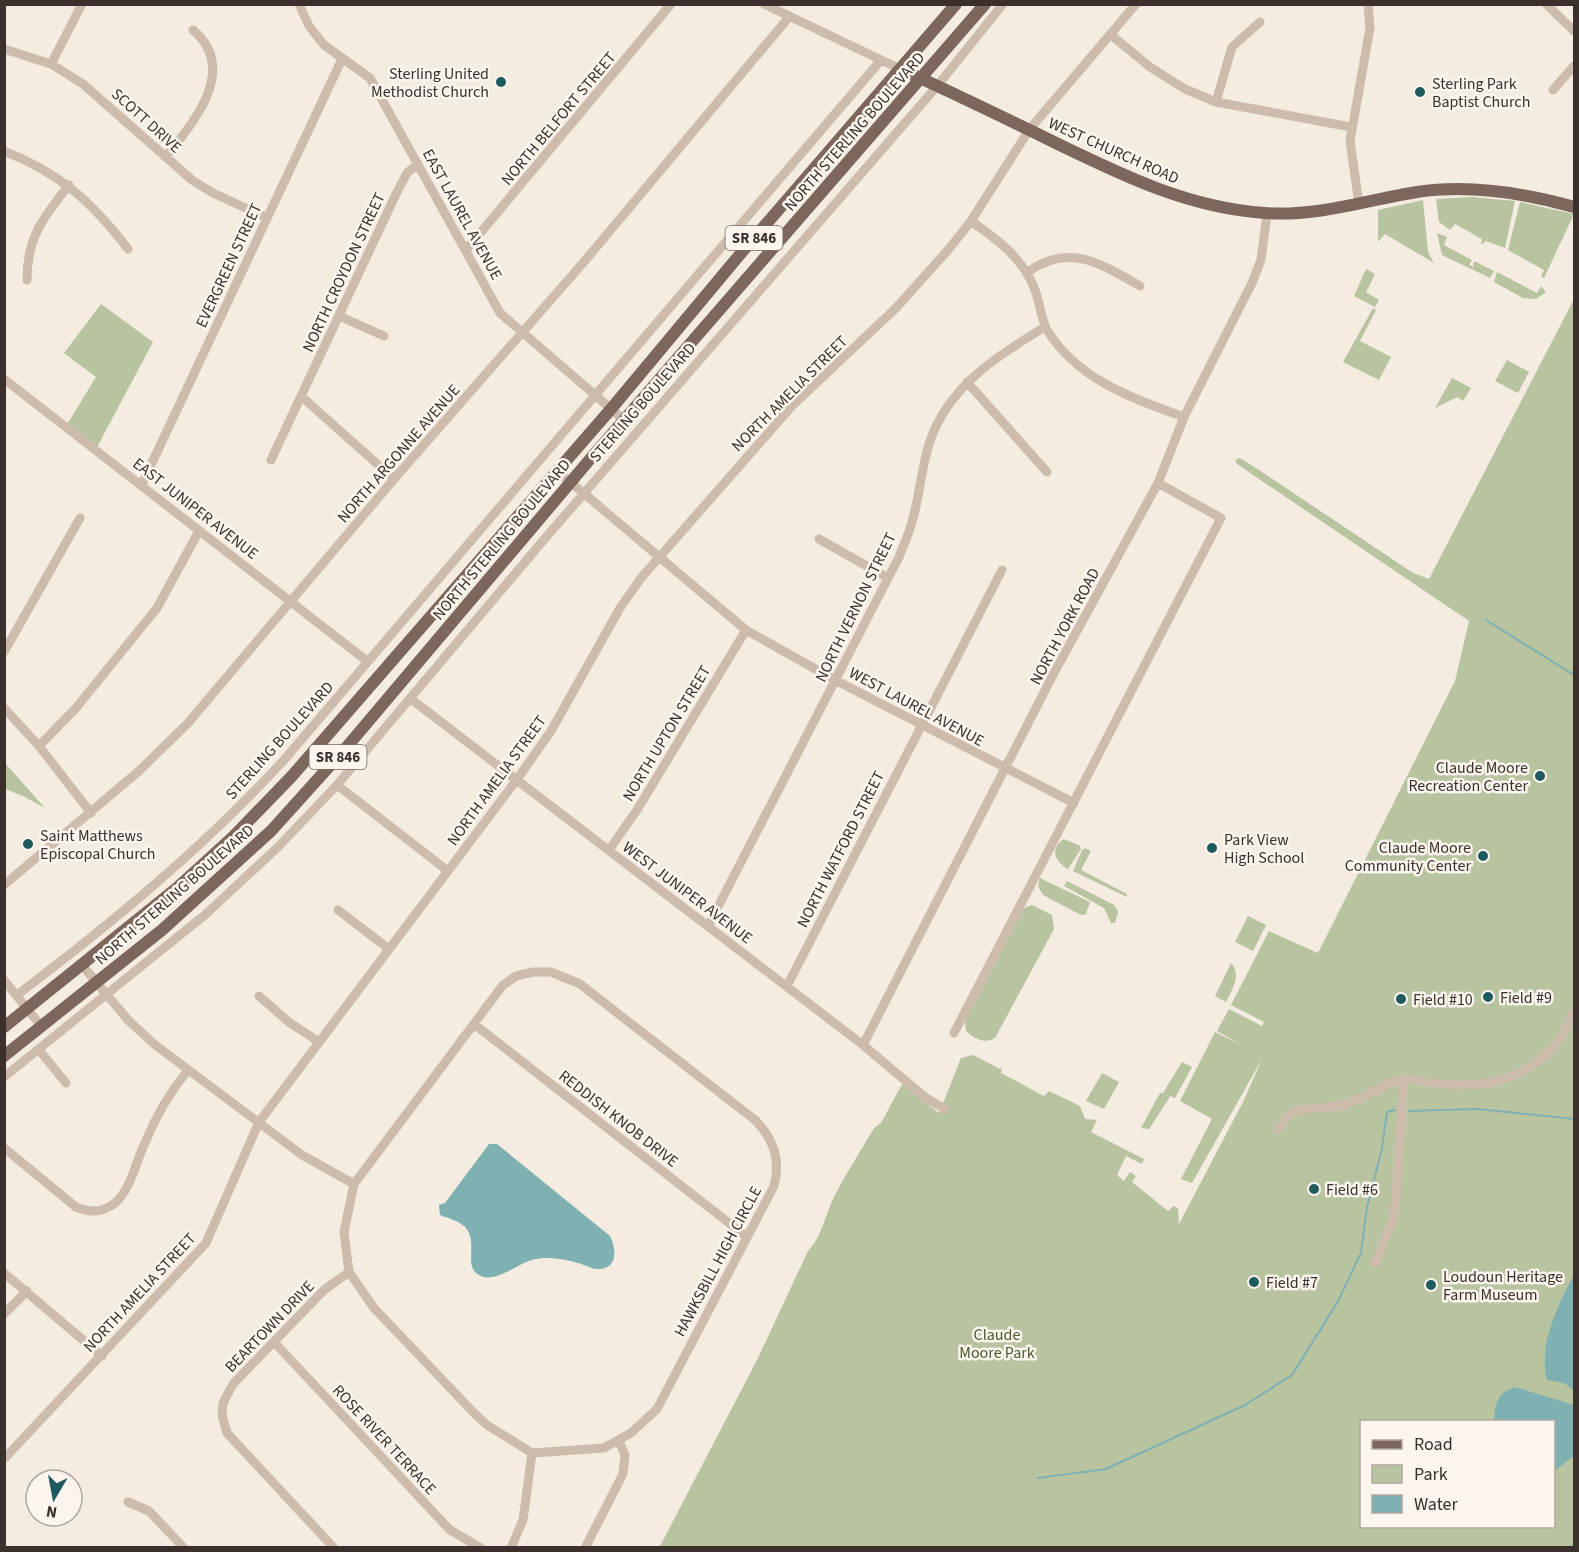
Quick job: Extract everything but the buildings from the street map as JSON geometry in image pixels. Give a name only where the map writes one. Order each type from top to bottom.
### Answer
[{"type":"main road","name":"NORTH STERLING BOULEVARD","points":[[4,1027],[177,888],[256,814],[292,776],[956,4]]},
{"type":"main road","name":"NORTH STERLING BOULEVARD","points":[[4,1056],[162,930],[271,831],[345,749],[570,482],[985,4]]},
{"type":"main road","name":"WEST CHURCH ROAD","points":[[900,69],[1141,183],[1190,202],[1267,214],[1301,213],[1417,192],[1457,189],[1519,194],[1575,207]]},
{"type":"street","points":[[51,64],[82,4]]},
{"type":"street","name":"EAST LAUREL AVENUE","points":[[299,4],[309,26],[319,39],[342,59],[370,78],[500,313],[624,420]]},
{"type":"street","name":"NORTH BELFORT STREET","points":[[466,250],[671,4]]},
{"type":"street","points":[[764,4],[900,69]]},
{"type":"street","name":"STERLING BOULEVARD","points":[[4,1077],[107,996],[247,878],[337,785],[584,494],[938,86],[1003,4]]},
{"type":"street","name":"NORTH AMELIA STREET","points":[[4,1459],[207,1243],[259,1122],[518,778],[556,723],[620,608],[658,558],[768,432],[896,308],[971,221],[1029,130],[1136,4]]},
{"type":"street","points":[[1359,204],[1352,166],[1351,127],[1370,28],[1368,4]]},
{"type":"street","points":[[1546,4],[1575,31]]},
{"type":"street","name":"NORTH ARGONNE AVENUE","points":[[4,885],[92,813],[188,723],[292,603],[307,580],[522,333],[789,17]]},
{"type":"street","points":[[1216,102],[1232,47],[1260,22]]},
{"type":"street","points":[[165,157],[201,111],[209,90],[211,66],[209,49],[193,30]]},
{"type":"street","points":[[1110,34],[1150,67],[1185,89],[1216,102],[1351,127]]},
{"type":"street","name":"SCOTT DRIVE","points":[[4,50],[51,64],[83,84],[165,157],[213,193],[267,218]]},
{"type":"street","name":"EVERGREEN STREET","points":[[142,484],[342,59]]},
{"type":"street","name":"STERLING BOULEVARD","points":[[17,995],[87,942],[219,827],[284,760],[880,60]]},
{"type":"street","points":[[1553,90],[1575,66]]},
{"type":"street","points":[[4,152],[48,171],[69,185],[91,204],[128,249]]},
{"type":"street","name":"NORTH CROYDON STREET","points":[[271,460],[396,194],[407,173],[418,164]]},
{"type":"street","points":[[27,280],[32,239],[42,220],[69,185]]},
{"type":"street","name":"NORTH YORK ROAD","points":[[863,1045],[1007,770],[1055,672],[1158,483],[1184,417],[1262,260],[1267,214]]},
{"type":"street","points":[[971,221],[1005,247],[1028,272],[1046,327],[1060,348],[1099,381],[1184,417]]},
{"type":"street","points":[[1028,272],[1039,264],[1059,257],[1079,256],[1140,286]]},
{"type":"street","points":[[339,316],[384,336]]},
{"type":"street","name":"NORTH VERNON STREET","points":[[708,926],[888,578],[912,522],[930,441],[943,412],[967,382],[998,355],[1046,327]]},
{"type":"street","name":"EAST JUNIPER AVENUE","points":[[4,379],[367,661]]},
{"type":"street","points":[[967,382],[1047,472]]},
{"type":"street","points":[[301,396],[394,479]]},
{"type":"street","name":"WEST LAUREL AVENUE","points":[[556,471],[746,630],[835,680],[1074,803]]},
{"type":"street","points":[[954,1033],[1221,518],[1158,483]]},
{"type":"street","points":[[4,652],[80,518]]},
{"type":"street","points":[[39,746],[76,708],[156,608],[199,531]]},
{"type":"street","points":[[819,539],[888,578]]},
{"type":"street","name":"NORTH WATFORD STREET","points":[[787,986],[1002,570]]},
{"type":"street","name":"NORTH UPTON STREET","points":[[609,850],[637,810],[746,630]]},
{"type":"street","name":"WEST JUNIPER AVENUE","points":[[411,699],[518,778],[787,986],[926,1098],[945,1109]]},
{"type":"street","points":[[4,708],[39,746],[92,813]]},
{"type":"street","points":[[337,785],[448,871]]},
{"type":"street","points":[[338,910],[389,949]]},
{"type":"street","points":[[82,965],[142,1034],[302,1155],[354,1184]]},
{"type":"street","name":"HAWKSBILL HIGH CIRCLE","points":[[533,972],[551,972],[566,976],[755,1120],[776,1148],[777,1174],[774,1186],[657,1409],[643,1424],[619,1441],[604,1448],[532,1453],[487,1425],[374,1308],[349,1272],[344,1232],[354,1184],[474,1024],[503,985],[516,976],[533,972]]},
{"type":"street","points":[[4,980],[42,1026]]},
{"type":"street","points":[[259,996],[290,1023],[318,1041]]},
{"type":"street","points":[[1278,1130],[1289,1115],[1297,1110],[1346,1105],[1404,1079],[1470,1085],[1490,1083],[1517,1075],[1532,1067],[1555,1046],[1575,1010]]},
{"type":"street","name":"REDDISH KNOB DRIVE","points":[[474,1024],[747,1237]]},
{"type":"street","points":[[39,1050],[66,1083]]},
{"type":"street","points":[[4,1148],[76,1208],[87,1212],[107,1208],[127,1187],[158,1114],[188,1070]]},
{"type":"street","points":[[1375,1263],[1392,1222],[1396,1201],[1404,1079]]},
{"type":"street","name":"BEARTOWN DRIVE","points":[[334,1548],[232,1440],[224,1425],[222,1415],[226,1394],[324,1290],[349,1272]]},
{"type":"street","points":[[4,1273],[102,1356]]},
{"type":"street","points":[[4,1314],[27,1291]]},
{"type":"street","name":"ROSE RIVER TERRACE","points":[[274,1342],[450,1530],[481,1548]]},
{"type":"street","points":[[585,1548],[623,1474],[625,1455],[619,1441]]},
{"type":"street","points":[[511,1548],[523,1520],[532,1453]]},
{"type":"street","points":[[128,1502],[149,1511],[184,1548]]},
{"type":"green space","points":[[1472,197],[1515,201],[1505,248],[1486,241],[1481,245],[1482,239],[1455,224],[1450,230],[1439,222],[1436,199]]},
{"type":"green space","points":[[1423,200],[1428,252],[1434,263],[1385,234],[1378,242],[1378,210]]},
{"type":"green space","points":[[1520,202],[1574,214],[1544,278],[1541,276],[1544,270],[1508,250]]},
{"type":"green space","points":[[1437,233],[1447,237],[1444,245],[1472,260],[1469,265],[1473,267],[1474,261],[1494,271],[1490,278],[1442,255]]},
{"type":"green space","points":[[1366,269],[1375,274],[1366,292],[1379,300],[1375,307],[1354,296]]},
{"type":"green space","points":[[1497,272],[1537,293],[1541,286],[1546,292],[1536,299],[1523,298],[1494,282]]},
{"type":"green space","name":"Claude Moore Park","points":[[1574,299],[1574,1547],[659,1548],[757,1360],[808,1251],[820,1233],[839,1188],[874,1128],[881,1123],[902,1084],[939,1113],[961,1058],[973,1055],[1000,1069],[1002,1066],[1001,1073],[1044,1096],[1049,1091],[1080,1106],[1085,1119],[1097,1120],[1091,1132],[1144,1159],[1142,1164],[1126,1156],[1117,1175],[1124,1181],[1130,1172],[1136,1176],[1132,1182],[1168,1211],[1173,1206],[1178,1208],[1179,1224],[1244,1100],[1262,1059],[1192,1183],[1181,1179],[1212,1119],[1180,1101],[1215,1032],[1240,1044],[1217,1031],[1229,1009],[1262,1026],[1264,1022],[1231,1005],[1269,931],[1318,953],[1455,681],[1469,621],[1237,464],[1235,460],[1240,458],[1259,470],[1413,573],[1429,579]]},
{"type":"green space","points":[[101,304],[153,342],[96,449],[66,426],[96,377],[64,353]]},
{"type":"green space","points":[[1373,308],[1376,310],[1360,341],[1391,357],[1379,380],[1343,362]]},
{"type":"green space","points":[[1507,360],[1529,372],[1518,393],[1495,381]]},
{"type":"green space","points":[[1452,378],[1471,388],[1463,401],[1457,397],[1435,408]]},
{"type":"green space","points":[[5,763],[45,808],[5,789]]},
{"type":"green space","points":[[1064,839],[1080,846],[1081,849],[1068,869],[1057,859],[1055,851],[1056,846]]},
{"type":"green space","points":[[1085,848],[1091,851],[1081,870],[1127,894],[1127,897],[1073,871]]},
{"type":"green space","points":[[1040,878],[1090,902],[1086,914],[1081,915],[1043,895],[1038,886]]},
{"type":"green space","points":[[1067,881],[1114,905],[1118,912],[1115,923],[1111,923],[1104,908],[1064,886]]},
{"type":"green space","points":[[1032,905],[1052,915],[1054,929],[995,1038],[987,1041],[980,1040],[966,1031],[965,1021],[1024,908]]},
{"type":"green space","points":[[1248,916],[1266,925],[1253,951],[1235,942]]},
{"type":"green space","points":[[1231,963],[1236,977],[1226,1002],[1215,996]]},
{"type":"green space","points":[[1182,1062],[1192,1067],[1175,1098],[1167,1095],[1170,1097],[1149,1129],[1141,1128],[1160,1093],[1163,1093]]},
{"type":"green space","points":[[1102,1073],[1119,1082],[1104,1109],[1086,1101]]},
{"type":"water","points":[[489,1144],[497,1144],[610,1236],[614,1246],[614,1256],[607,1268],[598,1269],[567,1260],[544,1258],[526,1262],[493,1277],[481,1276],[475,1272],[471,1261],[469,1234],[460,1223],[440,1215],[439,1205],[445,1203]]},
{"type":"water","points":[[1574,1275],[1574,1390],[1564,1383],[1547,1380],[1545,1353],[1551,1325]]},
{"type":"water","points":[[1515,1387],[1574,1405],[1574,1456],[1555,1470],[1555,1420],[1494,1420],[1498,1400],[1509,1389]]},
{"type":"waterway","points":[[1486,620],[1574,675]]},
{"type":"waterway","points":[[1409,1111],[1478,1109],[1574,1119]]},
{"type":"waterway","points":[[1038,1478],[1106,1469],[1245,1405],[1292,1375],[1337,1303],[1361,1253],[1367,1207],[1382,1148],[1387,1112],[1395,1110]]},
{"type":"place","name":"Sterling United Methodist Church","points":[[501,82]]},
{"type":"place","name":"Sterling Park Baptist Church","points":[[1420,92]]},
{"type":"place","name":"Claude Moore Recreation Center","points":[[1540,776]]},
{"type":"place","name":"Saint Matthews Episcopal Church","points":[[28,844]]},
{"type":"place","name":"Park View High School","points":[[1212,848]]},
{"type":"place","name":"Claude Moore Community Center","points":[[1483,856]]},
{"type":"place","name":"Field #9","points":[[1488,997]]},
{"type":"place","name":"Field #10","points":[[1401,999]]},
{"type":"place","name":"Field #6","points":[[1314,1189]]},
{"type":"place","name":"Field #7","points":[[1254,1282]]},
{"type":"place","name":"Loudoun Heritage Farm Museum","points":[[1431,1285]]}]
